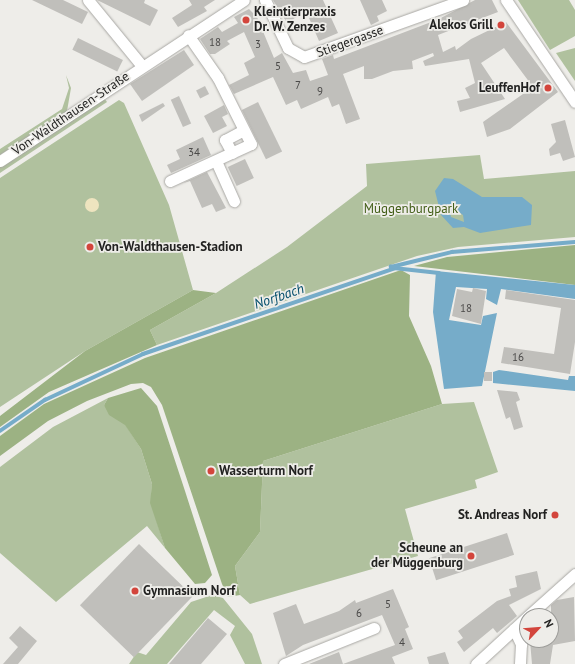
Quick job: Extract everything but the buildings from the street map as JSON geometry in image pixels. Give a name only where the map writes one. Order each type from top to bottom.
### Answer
[{"type":"street","name":"Von-Waldthausen-Straße","points":[[88,0],[142,66]]},
{"type":"street","name":"Von-Waldthausen-Straße","points":[[0,161],[188,35],[244,0]]},
{"type":"street","name":"Stiegergasse","points":[[265,0],[288,48],[304,58],[463,0]]},
{"type":"street","points":[[506,0],[575,102]]},
{"type":"street","points":[[170,181],[251,144],[218,78],[188,35]]},
{"type":"street","points":[[216,161],[234,201]]},
{"type":"street","points":[[536,608],[575,574]]},
{"type":"street","points":[[476,664],[519,624]]},
{"type":"street","points":[[284,664],[374,628]]},
{"type":"street","points":[[514,629],[520,644],[520,664]]},
{"type":"green space","points":[[518,0],[569,0],[575,10],[575,36],[550,50]]},
{"type":"green space","points":[[575,48],[575,81],[556,53]]},
{"type":"green space","points":[[66,75],[71,88],[67,111],[0,155],[0,149],[62,109],[69,88]]},
{"type":"green space","points":[[104,98],[107,102],[0,173],[0,166]]},
{"type":"green space","name":"Von-Waldthausen-Stadion","points":[[119,100],[124,103],[169,205],[193,290],[85,351],[0,407],[0,178]]},
{"type":"green space","name":"Müggenburgpark","points":[[480,155],[484,179],[575,171],[575,237],[458,247],[417,256],[157,345],[150,330],[216,293],[287,247],[367,186],[366,164]]},
{"type":"green space","points":[[575,245],[575,285],[414,266],[447,257]]},
{"type":"green space","points":[[401,270],[410,275],[409,316],[431,366],[442,404],[263,461],[260,532],[235,566],[240,595],[228,597],[222,584],[162,405],[151,387],[143,383],[131,384],[87,401],[48,421],[0,456],[0,436],[44,404],[145,358]]},
{"type":"green space","points":[[193,290],[216,293],[150,330],[157,345],[49,392],[0,427],[0,416],[85,351]]},
{"type":"green space","points":[[141,388],[157,406],[185,491],[212,575],[205,583],[195,584],[165,548],[150,503],[152,484],[141,449],[125,425],[109,415],[104,405],[108,398]]},
{"type":"green space","points":[[108,398],[104,405],[125,424],[141,449],[152,484],[151,503],[165,548],[147,526],[56,602],[0,553],[0,467],[53,427]]},
{"type":"green space","points":[[474,402],[498,472],[475,480],[477,488],[405,509],[418,556],[250,604],[240,595],[235,566],[260,532],[263,461],[442,404]]},
{"type":"green space","points":[[212,595],[223,598],[252,634],[262,664],[245,664],[230,635],[235,626],[214,610],[167,664],[129,664],[137,652],[146,655],[191,602]]},
{"type":"sand","points":[[89,198],[95,198],[99,202],[99,208],[95,212],[89,212],[85,208],[85,202]]},
{"type":"water","points":[[444,178],[453,179],[482,197],[522,197],[532,205],[531,225],[480,233],[464,227],[453,228],[441,215],[435,191]],"holes":[[[456,210],[463,215],[464,222],[451,217],[450,212]]]},
{"type":"water","points":[[436,271],[575,285],[575,299],[501,289],[497,305],[486,299],[487,289],[456,287],[449,320],[481,325],[483,316],[497,313],[482,386],[444,389],[433,312]]},
{"type":"water","points":[[499,370],[568,380],[569,376],[575,376],[575,391],[493,383],[493,372]]},
{"type":"waterway","name":"Norfbach","points":[[0,431],[45,400],[143,354],[396,268],[391,267],[452,252],[575,242]]},
{"type":"waterway","points":[[394,268],[439,273]]},
{"type":"place","name":"Kleintierpraxis Dr. W. Zenzes","points":[[246,20]]},
{"type":"place","name":"Alekos Grill","points":[[501,25]]},
{"type":"place","name":"LeuffenHof","points":[[548,88]]},
{"type":"place","name":"Von-Waldthausen-Stadion","points":[[90,247]]},
{"type":"place","name":"Wasserturm Norf","points":[[211,471]]},
{"type":"place","name":"St. Andreas Norf","points":[[555,515]]},
{"type":"place","name":"Scheune an der Müggenburg","points":[[471,556]]},
{"type":"place","name":"Gymnasium Norf","points":[[135,591]]}]
